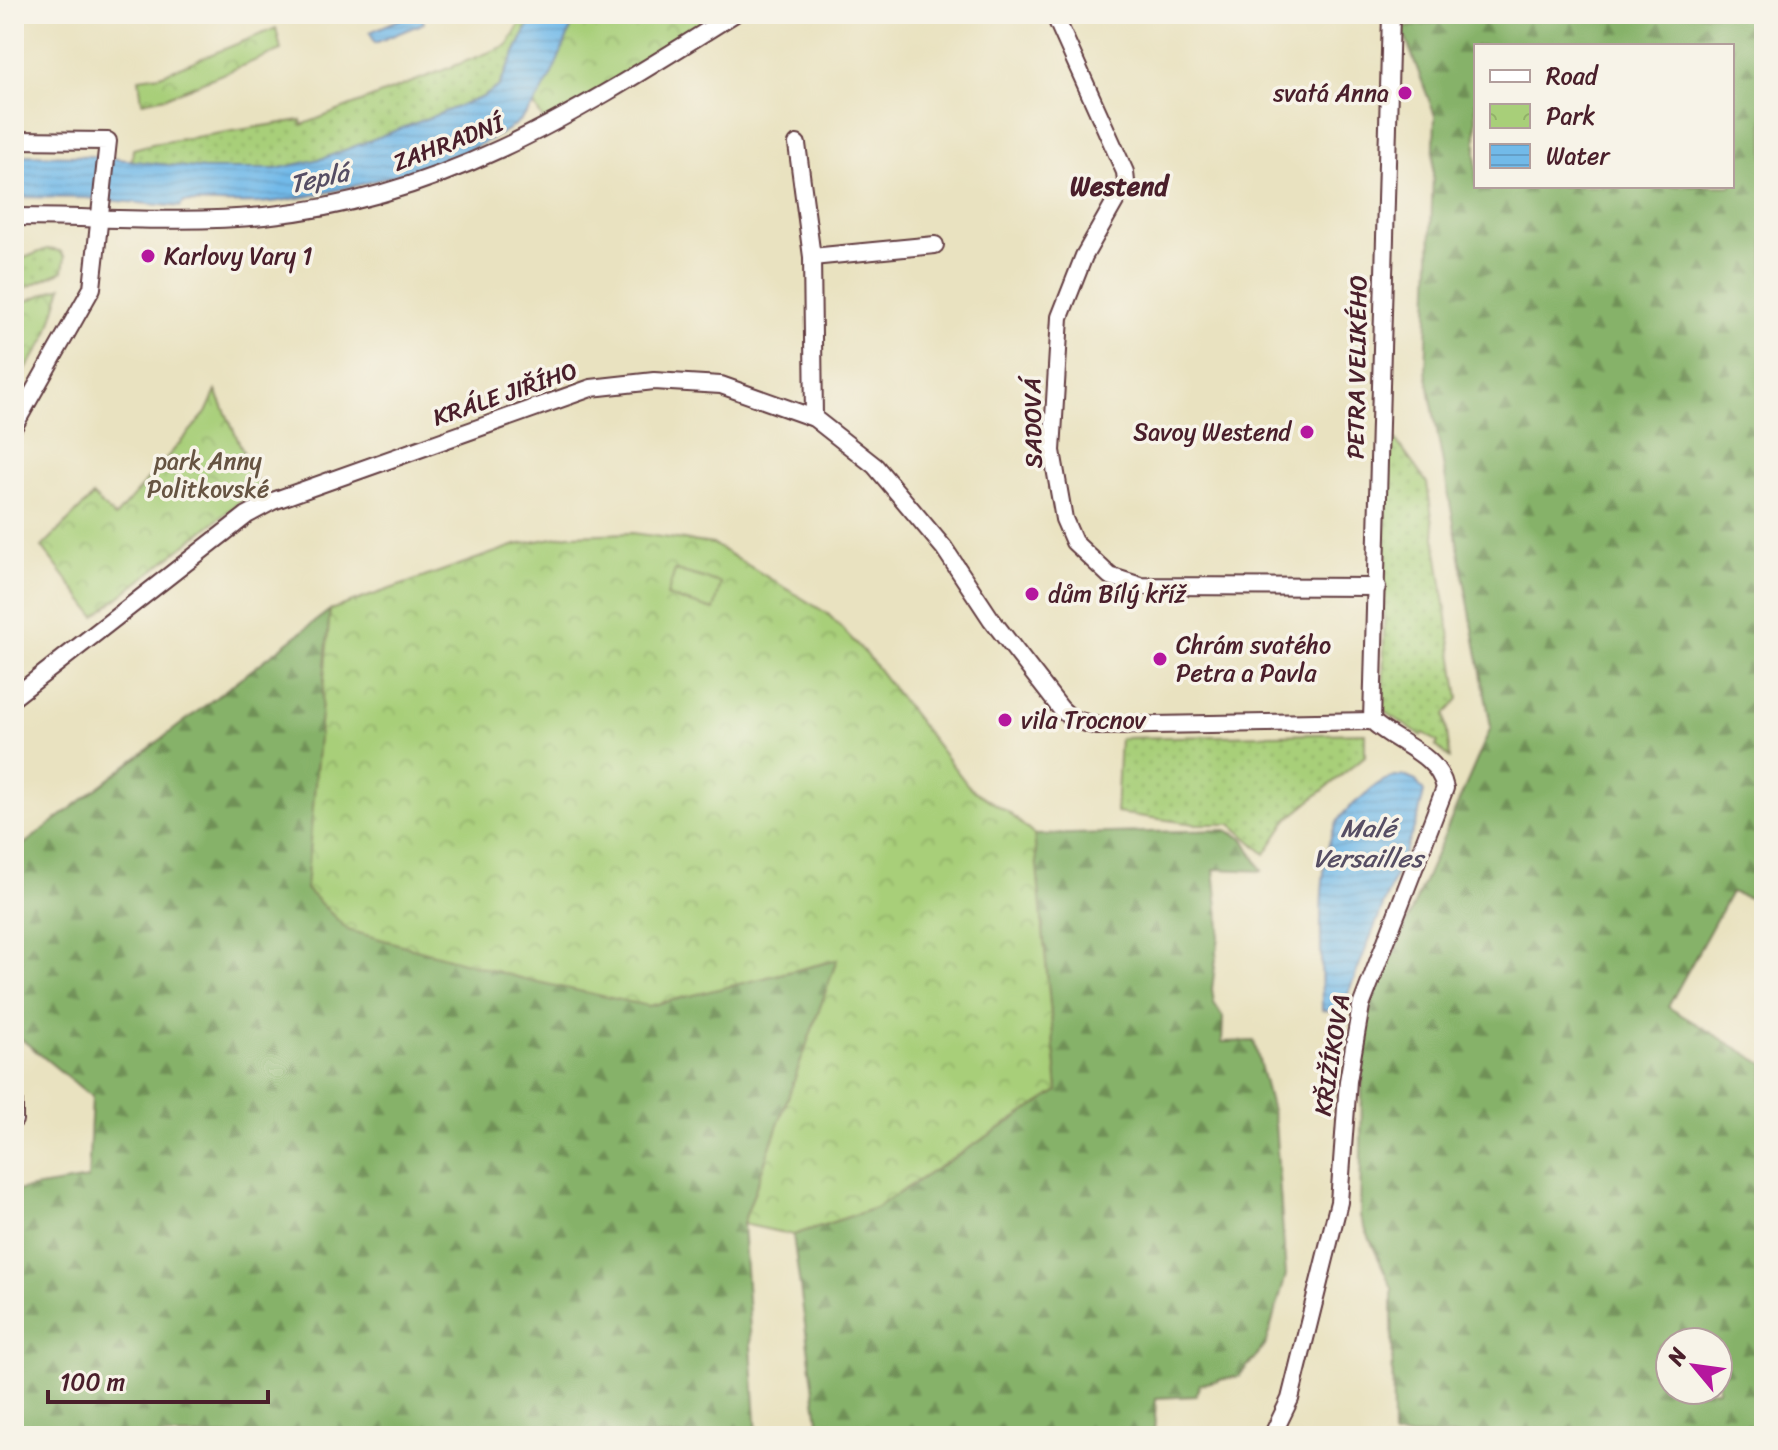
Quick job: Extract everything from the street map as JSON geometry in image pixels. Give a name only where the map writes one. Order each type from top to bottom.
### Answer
[{"type":"street","name":"ZAHRADNÍ","points":[[14,217],[216,220],[326,207],[449,172],[566,118],[734,14]]},
{"type":"street","name":"SADOVÁ","points":[[1054,14],[1125,172],[1126,182],[1084,256],[1058,328],[1052,451],[1064,519],[1074,542],[1110,576],[1141,586],[1377,587]]},
{"type":"street","name":"PETRA VELIKÉHO","points":[[1372,721],[1391,14]]},
{"type":"street","points":[[14,140],[106,149],[92,288],[14,426]]},
{"type":"street","points":[[797,144],[812,257],[814,418]]},
{"type":"street","points":[[812,257],[935,245]]},
{"type":"street","name":"KRÁLE JIŘÍHO","points":[[14,697],[247,515],[273,501],[591,388],[654,381],[721,385],[814,418],[875,466],[944,548],[1000,629],[1072,719],[1097,726],[1372,721]]},
{"type":"street","name":"KŘIŽÍKOVA","points":[[1272,1436],[1290,1399],[1339,1202],[1348,1081],[1361,1006],[1445,788],[1443,776],[1433,763],[1372,721]]},
{"type":"street","points":[[14,1084],[14,1120]]},
{"type":"green space","points":[[525,14],[534,14],[499,86],[483,97],[358,148],[307,163],[261,170],[201,170],[121,160],[132,160],[133,149],[152,144],[301,120],[302,125],[508,45]]},
{"type":"green space","points":[[577,14],[723,14],[545,123],[534,105]]},
{"type":"green space","points":[[1453,14],[1764,14],[1764,903],[1731,892],[1668,1007],[1764,1064],[1764,1436],[1393,1436],[1392,1288],[1360,1217],[1363,1023],[1491,727],[1426,371],[1435,116],[1402,28],[1449,20]]},
{"type":"green space","points":[[276,28],[281,50],[166,97],[142,102],[139,78],[160,75]]},
{"type":"green space","points":[[47,249],[60,251],[65,257],[63,271],[14,293],[14,262]]},
{"type":"green space","points":[[62,287],[46,339],[14,386],[14,306]]},
{"type":"green space","name":"park Anny Politkovské","points":[[216,391],[261,491],[241,501],[95,616],[42,547],[93,496],[115,517],[206,413]]},
{"type":"green space","points":[[1387,428],[1427,483],[1459,699],[1445,714],[1450,758],[1436,746],[1438,742],[1424,733],[1421,736],[1383,710]]},
{"type":"green space","points":[[632,533],[713,544],[828,614],[867,655],[970,788],[1008,812],[1034,835],[1058,1091],[875,1208],[793,1235],[743,1224],[837,960],[648,1006],[524,979],[348,930],[306,889],[330,610],[516,545],[569,535]]},
{"type":"green space","points":[[675,570],[721,583],[714,610],[667,596]]},
{"type":"green space","points":[[330,610],[306,889],[648,1006],[837,960],[743,1224],[757,1436],[14,1436],[14,1191],[88,1179],[92,1097],[14,1033],[14,875],[23,845]]},
{"type":"green space","points":[[1365,733],[1365,756],[1288,819],[1265,854],[1231,824],[1195,824],[1116,813],[1120,738]]},
{"type":"green space","points":[[1226,830],[1244,839],[1262,871],[1214,869],[1220,928],[1212,989],[1214,1003],[1223,1017],[1222,1042],[1254,1041],[1275,1123],[1286,1275],[1265,1346],[1239,1376],[1200,1384],[1196,1396],[1156,1398],[1154,1436],[820,1436],[793,1235],[875,1208],[1058,1091],[1034,835]]},
{"type":"water","points":[[412,14],[421,14],[424,23],[375,43],[370,32]]},
{"type":"water","name":"Teplá","points":[[534,14],[577,14],[538,99],[519,121],[498,135],[436,162],[363,184],[270,202],[184,202],[180,207],[86,198],[14,197],[14,155],[91,156],[204,169],[276,169],[324,158],[483,97],[499,86]]},
{"type":"water","name":"Malé Versailles","points":[[1404,776],[1416,781],[1424,792],[1418,818],[1344,1004],[1334,1012],[1322,1010],[1321,912],[1331,836],[1341,816],[1371,789],[1385,780]]},
{"type":"place","name":"svatá Anna","points":[[1405,93]]},
{"type":"place","name":"Karlovy Vary 1","points":[[148,256]]},
{"type":"place","name":"Savoy Westend","points":[[1307,432]]},
{"type":"place","name":"dům Bílý kříž","points":[[1032,594]]},
{"type":"place","name":"Chrám svatého Petra a Pavla","points":[[1160,659]]},
{"type":"place","name":"vila Trocnov","points":[[1005,720]]},
{"type":"district","name":"Westend","points":[[1119,186]]}]
